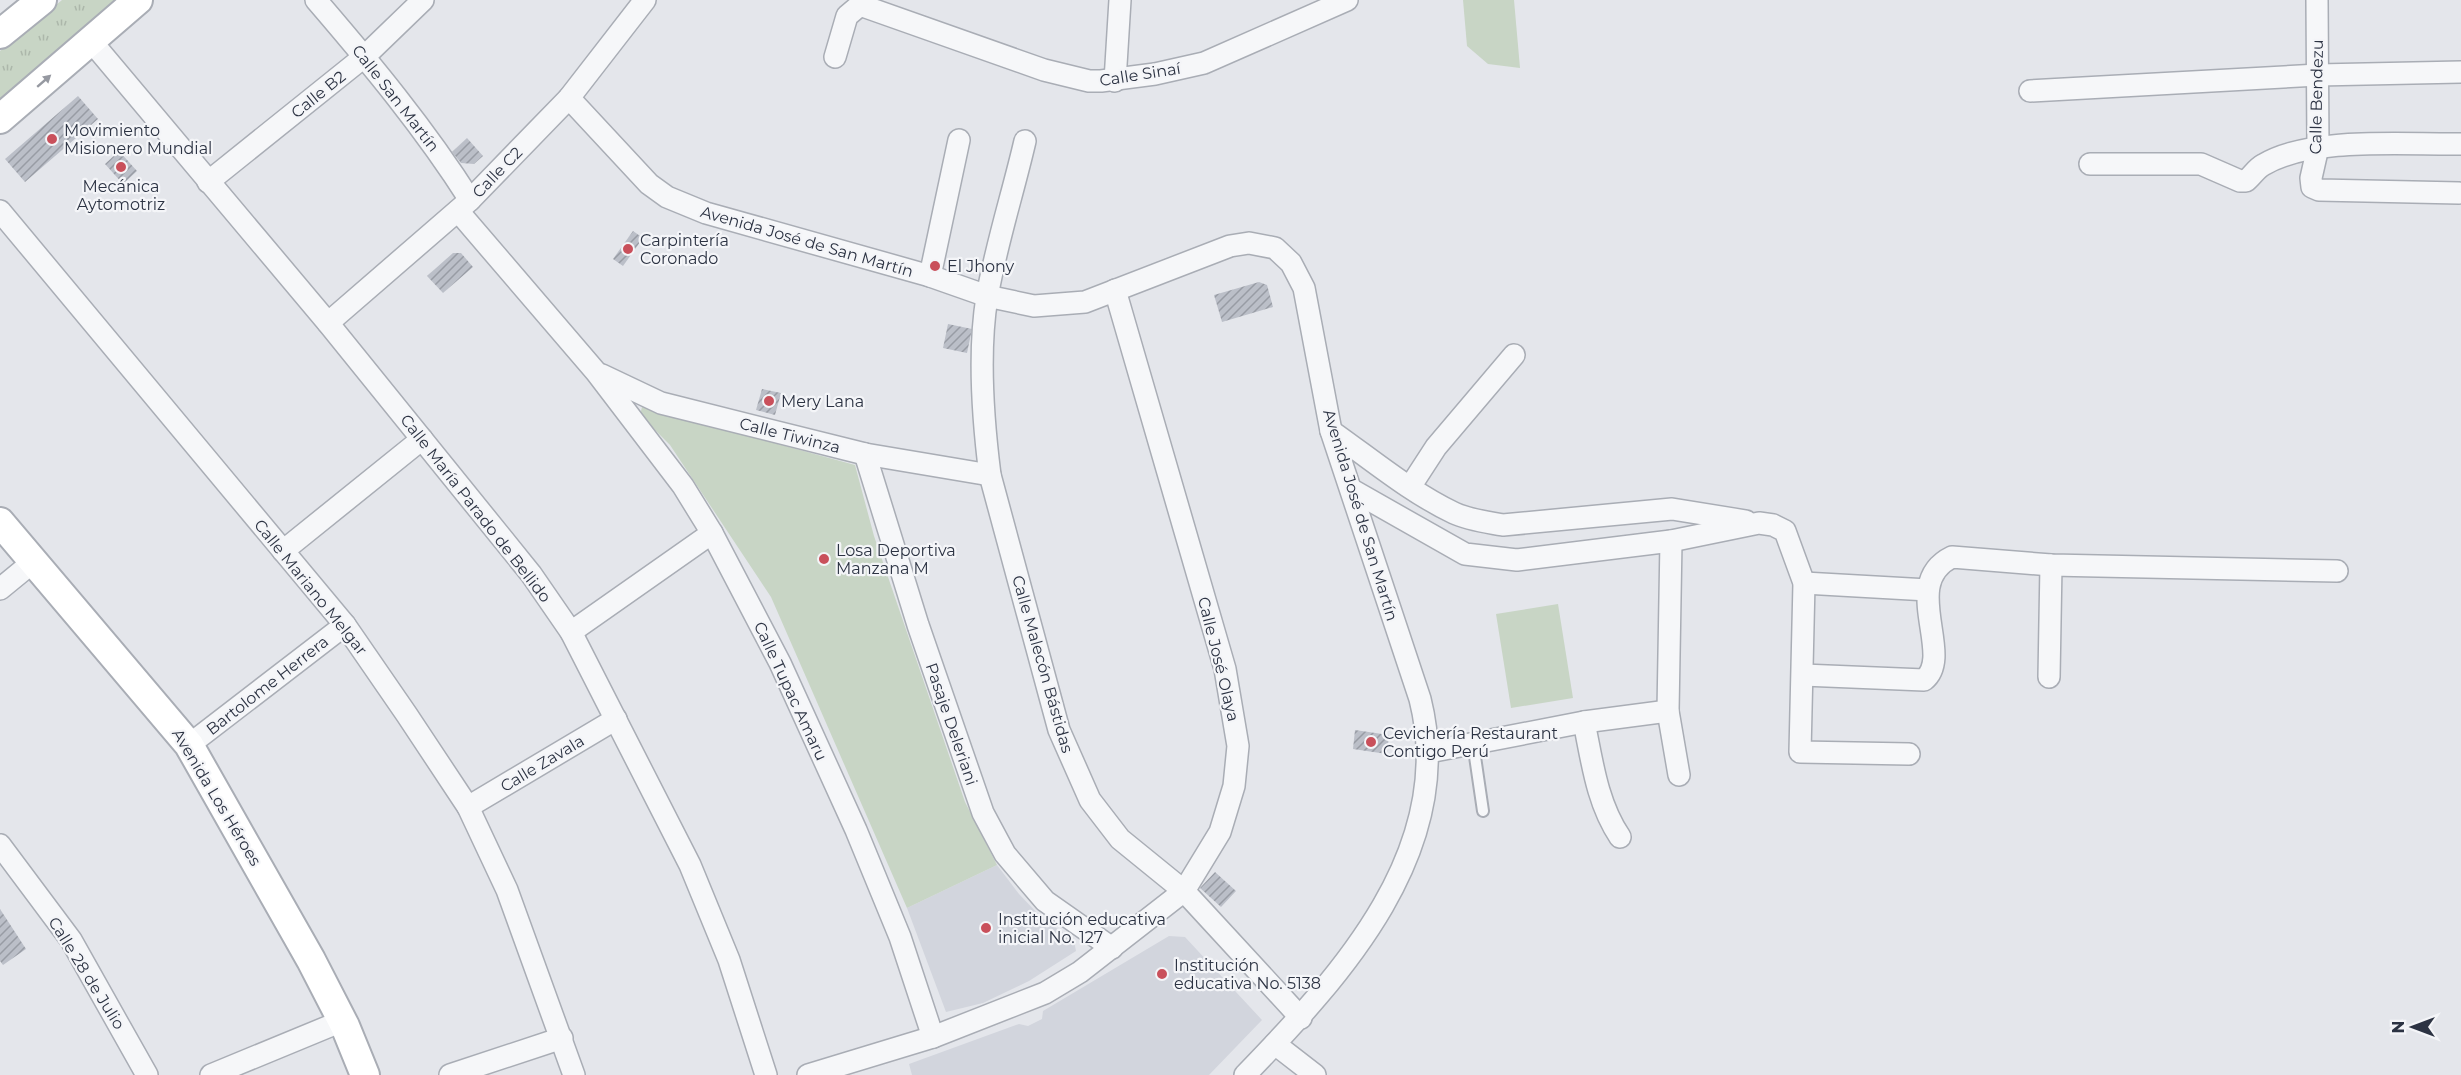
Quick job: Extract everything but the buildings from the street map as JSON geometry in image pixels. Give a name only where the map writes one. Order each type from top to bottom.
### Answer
[{"type":"street","points":[[0,34],[42,0]]},
{"type":"street","points":[[0,119],[138,0]]},
{"type":"street","name":"Calle San Martín","points":[[316,0],[365,56],[442,156],[464,206],[596,372]]},
{"type":"street","name":"Calle B2","points":[[208,182],[365,56],[423,0]]},
{"type":"street","name":"Calle C2","points":[[328,323],[464,206],[569,98],[645,0]]},
{"type":"street","points":[[1115,81],[1119,0]]},
{"type":"street","name":"Calle Sinaí","points":[[835,57],[847,16],[860,5],[1044,70],[1089,81],[1115,81],[1204,63],[1313,6],[1347,0]]},
{"type":"street","name":"Calle Bendezu","points":[[2317,0],[2318,147],[2311,178],[2312,187],[2319,190],[2459,193]]},
{"type":"street","name":"Calle María Parado de Bellido","points":[[91,41],[328,323],[531,574],[571,632],[690,865],[729,960],[766,1075]]},
{"type":"street","points":[[2030,91],[2318,75],[2461,72]]},
{"type":"street","name":"Avenida José de San Martín","points":[[569,98],[649,184],[668,197],[706,213],[930,276],[987,296],[1050,306],[1085,302],[1230,246],[1249,243],[1275,248],[1292,264],[1304,288],[1331,430],[1420,699],[1429,738],[1429,772],[1420,818],[1400,873],[1355,951],[1301,1018],[1245,1075]]},
{"type":"street","points":[[930,276],[959,140]]},
{"type":"street","name":"Calle Malecón Bástidas","points":[[1025,141],[987,296],[984,329],[985,438],[990,475],[1059,729],[1074,769],[1105,823],[1120,840],[1184,891],[1301,1018]]},
{"type":"street","points":[[2090,164],[2201,164],[2246,181],[2262,165],[2293,152],[2318,147],[2461,144]]},
{"type":"street","name":"Calle Mariano Melgar","points":[[0,211],[345,625],[468,807],[507,890],[574,1075]]},
{"type":"street","name":"Calle José Olaya","points":[[808,1075],[933,1037],[1045,993],[1112,948],[1184,891],[1220,832],[1234,786],[1239,746],[1225,669],[1115,290]]},
{"type":"street","points":[[1410,487],[1436,447],[1514,355]]},
{"type":"street","name":"Calle Tiwinza","points":[[596,372],[661,403],[865,454],[990,475]]},
{"type":"street","name":"Calle Tupac Amaru","points":[[596,372],[683,486],[712,532],[780,663],[856,830],[900,937],[933,1037]]},
{"type":"street","points":[[1331,430],[1410,487],[1455,513],[1503,525],[1672,509],[1717,514],[1773,525],[1785,531],[1804,583],[1800,752],[1909,753]]},
{"type":"street","points":[[283,551],[422,439]]},
{"type":"street","name":"Pasaje Deleriani","points":[[865,454],[918,626],[983,813],[1005,854],[1045,901],[1112,948]]},
{"type":"street","points":[[1352,490],[1465,554],[1517,560],[1671,541],[1759,524]]},
{"type":"street","name":"Avenida Los Héroes","points":[[0,522],[189,745],[257,861],[342,1021],[365,1075]]},
{"type":"street","points":[[571,632],[712,532]]},
{"type":"street","points":[[1671,541],[1668,711],[1679,776]]},
{"type":"street","points":[[1803,675],[1924,680],[1929,676],[1933,664],[1928,590],[1931,573],[1941,562],[1952,557],[2051,565],[2337,571]]},
{"type":"street","points":[[0,590],[33,562]]},
{"type":"street","points":[[2049,677],[2051,565]]},
{"type":"street","points":[[1804,583],[1928,590]]},
{"type":"street","name":"Bartolome Herrera","points":[[189,745],[345,625]]},
{"type":"street","points":[[1429,752],[1584,722],[1668,711]]},
{"type":"street","name":"Calle Zavala","points":[[468,807],[616,719]]},
{"type":"street","points":[[1584,722],[1596,781],[1608,820],[1620,837]]},
{"type":"street","name":"Calle 28 de Julio","points":[[0,845],[71,940],[147,1075]]},
{"type":"street","points":[[211,1075],[342,1021]]},
{"type":"street","points":[[450,1075],[562,1038]]},
{"type":"street","points":[[1275,1044],[1315,1075]]},
{"type":"lane","points":[[1473,743],[1483,811]]},
{"type":"shaded area","name":"Institución educativa inicial No. 127","points":[[997,865],[1019,894],[1040,916],[1074,941],[1076,951],[1029,981],[983,1003],[946,1012],[907,908]]},
{"type":"shaded area","name":"Institución educativa No. 5138","points":[[1169,936],[1185,937],[1262,1020],[1209,1075],[912,1075],[909,1064],[1019,1024],[1028,1026],[1042,1019],[1043,1011]]},
{"type":"green space","points":[[62,0],[125,0],[0,106],[0,51]]},
{"type":"green space","points":[[1463,0],[1514,0],[1520,68],[1488,64],[1467,46]]},
{"type":"green space","points":[[642,407],[855,465],[874,536],[965,802],[997,865],[907,908],[771,597],[670,445],[640,415]]},
{"type":"green space","points":[[1558,604],[1573,698],[1511,708],[1496,614]]},
{"type":"place","name":"Movimiento Misionero Mundial","points":[[52,139]]},
{"type":"place","name":"Mecánica Aytomotriz","points":[[121,167]]},
{"type":"place","name":"Carpintería Coronado","points":[[628,249]]},
{"type":"place","name":"El Jhony","points":[[935,266]]},
{"type":"place","name":"Mery Lana","points":[[769,401]]},
{"type":"place","name":"Losa Deportiva Manzana M","points":[[824,559]]},
{"type":"place","name":"Cevichería Restaurant Contigo Perú","points":[[1371,742]]},
{"type":"place","name":"Institución educativa inicial No. 127","points":[[986,928]]},
{"type":"place","name":"Institución educativa No. 5138","points":[[1162,974]]}]
